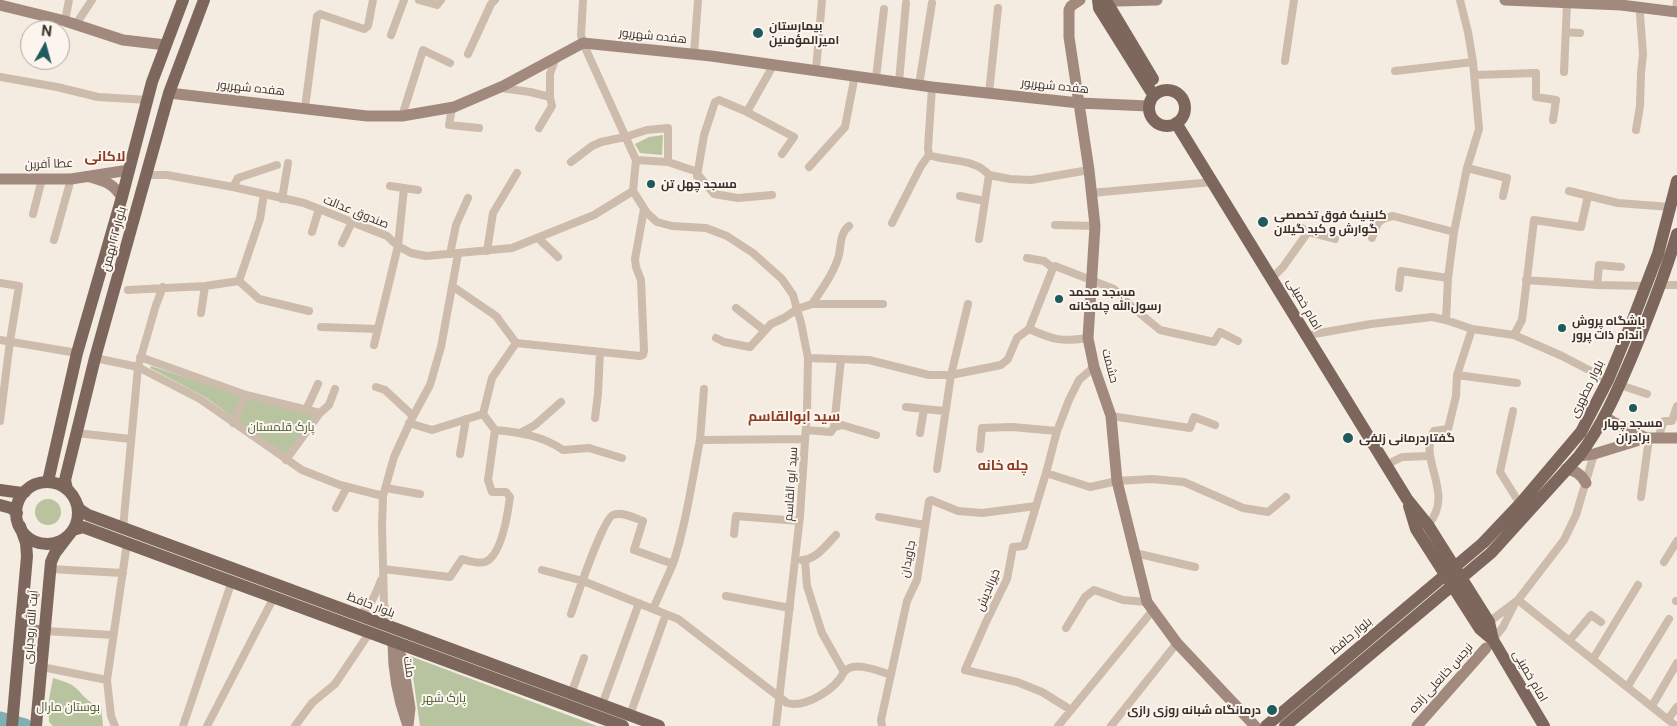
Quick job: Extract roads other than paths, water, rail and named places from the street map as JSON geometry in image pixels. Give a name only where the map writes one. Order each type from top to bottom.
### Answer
[{"type":"main road","name":"بلوار ۲۲ بهمن","points":[[47,482],[77,353],[122,197],[152,82],[183,0]]},
{"type":"main road","name":"بلوار ۲۲ بهمن","points":[[67,489],[65,480],[94,358],[169,93],[204,0]]},
{"type":"main road","name":"حشمت","points":[[1080,0],[1071,6],[1069,37],[1089,170],[1095,226],[1088,338],[1094,367],[1110,416],[1117,481],[1150,606],[1177,643],[1255,726]]},
{"type":"main road","points":[[1099,0],[1108,4],[1155,98],[1151,117],[1160,125],[1171,126],[1181,120],[1185,109],[1182,98],[1173,92],[1155,98]]},
{"type":"main road","points":[[1106,0],[1157,0]]},
{"type":"main road","points":[[1505,0],[1604,3],[1677,14]]},
{"type":"main road","points":[[1604,3],[1622,12],[1677,14]]},
{"type":"main road","points":[[0,5],[58,20]]},
{"type":"main road","points":[[70,23],[123,40],[166,45]]},
{"type":"main road","name":"هفده شهریور","points":[[169,93],[367,116],[402,116],[452,108],[499,88],[583,43],[694,54],[932,87],[1079,103],[1092,104],[1155,98]]},
{"type":"main road","points":[[1081,120],[1086,105],[1092,104]]},
{"type":"main road","name":"امام خمینی","points":[[1176,123],[1310,336],[1407,499],[1428,525],[1449,570]]},
{"type":"main road","points":[[129,170],[146,175]]},
{"type":"main road","name":"عطا آفرین","points":[[0,179],[71,179],[129,170]]},
{"type":"main road","points":[[86,176],[115,186],[122,197]]},
{"type":"main road","name":"بلوار مطهری","points":[[1449,570],[1524,508],[1579,456],[1592,439],[1603,420],[1614,382],[1658,254],[1677,181]]},
{"type":"main road","name":"بلوار مطهری","points":[[1457,582],[1492,553],[1581,432],[1614,382],[1661,284],[1677,234]]},
{"type":"main road","points":[[1646,286],[1661,284]]},
{"type":"main road","points":[[77,353],[94,358]]},
{"type":"main road","points":[[1594,454],[1603,420],[1613,422],[1651,438]]},
{"type":"main road","points":[[1579,456],[1594,454],[1651,438],[1677,438]]},
{"type":"main road","points":[[1566,469],[1573,470],[1582,476],[1586,483]]},
{"type":"main road","points":[[47,482],[67,489],[77,504],[78,518],[70,533],[56,542],[42,543],[28,537],[20,526],[17,513],[18,503],[25,492],[34,485],[47,482]]},
{"type":"main road","points":[[0,490],[25,492]]},
{"type":"main road","name":"امام خمینی","points":[[1407,499],[1416,529],[1489,622],[1489,644]]},
{"type":"main road","name":"بلوار حافظ","points":[[77,504],[79,509],[88,515],[360,615],[552,693],[626,721],[659,726]]},
{"type":"main road","points":[[0,506],[11,508],[17,513]]},
{"type":"main road","name":"آیت الله رودباری","points":[[12,726],[27,554],[26,543],[20,526]]},
{"type":"main road","name":"بلوار حافظ","points":[[70,533],[83,527],[393,641],[552,693],[572,694],[602,705],[626,721]]},
{"type":"main road","name":"آیت الله رودباری","points":[[36,726],[50,569],[55,553],[70,533]]},
{"type":"main road","name":"بلوار حافظ","points":[[1266,726],[1449,570]]},
{"type":"main road","points":[[1285,726],[1457,582]]},
{"type":"main road","name":"امام خمینی","points":[[1457,582],[1489,644],[1544,726]]},
{"type":"main road","points":[[390,627],[393,641]]},
{"type":"main road","points":[[21,629],[45,631]]},
{"type":"main road","name":"ملت","points":[[393,641],[393,658],[402,709],[408,726]]},
{"type":"main road","name":"نرجس خانعلی زاده","points":[[1419,725],[1489,644]]},
{"type":"main road","points":[[1238,706],[1240,726]]},
{"type":"street","points":[[69,0],[70,20]]},
{"type":"street","points":[[70,23],[92,0]]},
{"type":"street","points":[[305,108],[317,16],[320,14],[364,29],[368,26],[373,0]]},
{"type":"street","points":[[391,35],[404,0]]},
{"type":"street","points":[[419,0],[437,5],[441,0]]},
{"type":"street","points":[[468,54],[493,2],[483,0]]},
{"type":"street","points":[[583,0],[581,34],[583,43],[636,160],[634,191]]},
{"type":"street","points":[[694,54],[698,0]]},
{"type":"street","points":[[816,70],[822,0]]},
{"type":"street","points":[[1285,60],[1294,0]]},
{"type":"street","points":[[1446,320],[1448,278],[1454,232],[1467,168],[1479,129],[1473,62],[1460,0]]},
{"type":"street","points":[[1677,0],[1677,14]]},
{"type":"street","points":[[899,82],[906,3]]},
{"type":"street","points":[[920,85],[932,3]]},
{"type":"street","points":[[1564,72],[1567,3]]},
{"type":"street","points":[[989,93],[998,8]]},
{"type":"street","points":[[876,78],[884,9]]},
{"type":"street","points":[[1636,130],[1640,106],[1643,54],[1640,14]]},
{"type":"street","points":[[1566,32],[1580,33]]},
{"type":"street","points":[[402,116],[423,50],[450,63]]},
{"type":"street","points":[[539,128],[552,106],[550,74],[556,57]]},
{"type":"street","points":[[1395,71],[1473,62]]},
{"type":"street","points":[[745,111],[750,107],[774,64]]},
{"type":"street","points":[[1474,75],[1536,73],[1536,97],[1556,100],[1553,120]]},
{"type":"street","points":[[809,167],[845,126],[855,75]]},
{"type":"street","points":[[0,77],[57,87],[98,97],[148,100]]},
{"type":"street","points":[[892,223],[921,166],[929,155],[932,87]]},
{"type":"street","points":[[499,88],[550,97]]},
{"type":"street","points":[[697,176],[704,136],[714,102],[719,100],[745,111],[794,137],[782,154]]},
{"type":"street","points":[[452,108],[449,124],[479,128]]},
{"type":"street","points":[[571,162],[592,146],[601,142],[647,130],[668,128],[668,162]]},
{"type":"street","points":[[152,154],[157,166],[167,175]]},
{"type":"street","points":[[929,155],[970,163],[986,171],[989,175],[1010,179],[1031,180],[1089,170]]},
{"type":"street","points":[[636,160],[668,162],[695,171],[697,176],[714,194],[738,198],[772,195]]},
{"type":"street","points":[[282,198],[288,164]]},
{"type":"street","points":[[233,187],[238,178],[277,165]]},
{"type":"street","points":[[1467,168],[1507,178],[1503,196]]},
{"type":"street","points":[[487,251],[493,213],[517,173]]},
{"type":"street","name":"صندوق عدالت","points":[[146,175],[167,175],[304,203],[387,236],[398,246],[411,253],[426,256],[512,248],[594,215],[634,191]]},
{"type":"street","points":[[979,239],[989,175]]},
{"type":"street","points":[[33,214],[42,179]]},
{"type":"street","points":[[54,240],[71,179]]},
{"type":"street","points":[[1091,194],[1214,182]]},
{"type":"street","points":[[390,186],[418,190]]},
{"type":"street","points":[[374,345],[398,246],[404,188]]},
{"type":"street","name":"سید ابو القاسم","points":[[634,191],[644,209],[657,222],[672,226],[706,228],[727,236],[753,253],[782,278],[793,295],[797,309],[808,358],[806,430],[799,521],[776,726]]},
{"type":"street","points":[[1569,192],[1618,203],[1670,207]]},
{"type":"street","points":[[238,281],[260,219],[264,194]]},
{"type":"street","points":[[960,196],[985,201]]},
{"type":"street","points":[[1514,335],[1522,320],[1534,220],[1581,227],[1588,196]]},
{"type":"street","points":[[390,627],[384,604],[383,496],[394,457],[430,385],[441,347],[452,286],[456,225],[468,198]]},
{"type":"street","points":[[312,232],[319,209]]},
{"type":"street","points":[[452,286],[496,316],[516,343],[643,355],[642,280],[636,267],[635,259],[644,209]]},
{"type":"street","points":[[1372,238],[1378,222],[1384,217],[1393,216],[1454,232]]},
{"type":"street","points":[[342,242],[352,222]]},
{"type":"street","points":[[1054,225],[1095,226]]},
{"type":"street","points":[[812,304],[834,270],[843,234],[849,226]]},
{"type":"street","points":[[1299,226],[1308,232],[1335,239]]},
{"type":"street","points":[[1272,278],[1308,232]]},
{"type":"street","points":[[538,238],[558,257]]},
{"type":"street","points":[[1027,258],[1044,261],[1053,268],[1055,266],[1114,289],[1160,330],[1214,342],[1220,332],[1238,342]]},
{"type":"street","points":[[1597,285],[1599,265],[1621,267]]},
{"type":"street","points":[[808,358],[868,360],[929,375],[951,375],[1001,365],[1008,359],[1017,338],[1029,329],[1053,268]]},
{"type":"street","points":[[1399,288],[1401,270],[1448,278]]},
{"type":"street","points":[[1526,280],[1646,286]]},
{"type":"street","points":[[128,290],[205,286],[238,281],[259,299],[309,311]]},
{"type":"street","points":[[0,283],[19,286],[0,421]]},
{"type":"street","points":[[1661,284],[1677,285]]},
{"type":"street","points":[[202,313],[205,286]]},
{"type":"street","points":[[123,528],[138,366],[163,287]]},
{"type":"street","points":[[716,338],[724,342],[750,348],[771,324],[797,309],[812,304],[883,304]]},
{"type":"street","points":[[937,469],[951,375],[968,304]]},
{"type":"street","points":[[736,308],[764,330]]},
{"type":"street","points":[[1310,336],[1371,324],[1432,317],[1472,329],[1514,335],[1614,382],[1647,394]]},
{"type":"street","points":[[321,327],[377,329]]},
{"type":"street","points":[[1029,329],[1054,339],[1068,341],[1088,338]]},
{"type":"street","points":[[1428,525],[1434,518],[1439,499],[1430,456],[1430,437],[1434,431],[1448,428],[1456,396],[1457,375],[1472,329]]},
{"type":"street","points":[[0,340],[77,353]]},
{"type":"street","points":[[383,571],[450,577],[462,559],[473,562],[485,562],[492,558],[506,521],[510,497],[506,492],[492,492],[488,480],[496,430],[484,414],[492,378],[516,343]]},
{"type":"street","points":[[595,418],[600,352]]},
{"type":"street","points":[[140,357],[246,395],[320,413]]},
{"type":"street","points":[[94,358],[138,366],[200,399],[302,470],[348,487],[383,496]]},
{"type":"street","points":[[806,430],[831,432],[834,427],[841,359]]},
{"type":"street","name":"خیراندیش","points":[[1071,710],[1042,692],[1025,685],[966,670],[1007,579],[1013,547],[1024,546],[1057,431],[1069,400],[1079,380],[1094,367]]},
{"type":"street","points":[[1457,375],[1518,383]]},
{"type":"street","points":[[306,410],[318,384]]},
{"type":"street","points":[[376,387],[385,390],[410,422],[432,430],[484,414]]},
{"type":"street","points":[[286,460],[320,413],[329,405],[336,389]]},
{"type":"street","points":[[653,609],[679,546],[700,440],[704,389]]},
{"type":"street","points":[[233,423],[246,395]]},
{"type":"street","points":[[522,432],[535,426],[561,402]]},
{"type":"street","points":[[1640,498],[1651,438],[1664,421],[1672,421],[1677,406]]},
{"type":"street","points":[[906,407],[945,411]]},
{"type":"street","points":[[920,433],[924,409]]},
{"type":"street","points":[[1513,410],[1500,472],[1524,508]]},
{"type":"street","points":[[1110,416],[1190,428],[1194,417],[1215,425]]},
{"type":"street","points":[[460,454],[466,419]]},
{"type":"street","points":[[834,427],[842,425],[876,436]]},
{"type":"street","points":[[980,449],[982,428],[1012,427],[1057,431]]},
{"type":"street","points":[[496,430],[522,432],[554,444],[563,450],[589,448],[622,458]]},
{"type":"street","points":[[76,432],[131,439]]},
{"type":"street","points":[[700,440],[805,439]]},
{"type":"street","points":[[1489,644],[1503,628],[1516,602],[1564,540],[1574,522],[1594,454]]},
{"type":"street","points":[[1386,465],[1402,457],[1430,456]]},
{"type":"street","points":[[1046,473],[1090,487],[1117,481],[1152,478],[1184,482],[1243,508],[1268,512],[1286,497]]},
{"type":"street","points":[[336,508],[348,487]]},
{"type":"street","points":[[386,488],[420,494]]},
{"type":"street","name":"جاویدان","points":[[882,726],[881,720],[907,601],[917,580],[929,501],[931,500],[958,511],[982,513],[1036,506]]},
{"type":"street","points":[[571,614],[602,531],[614,514],[627,516],[643,522],[634,550],[673,564]]},
{"type":"street","points":[[734,534],[736,516],[799,521]]},
{"type":"street","points":[[878,517],[925,525]]},
{"type":"street","points":[[795,559],[805,561],[814,557],[836,535]]},
{"type":"street","points":[[1664,562],[1677,541]]},
{"type":"street","points":[[115,726],[111,716],[107,680],[127,543]]},
{"type":"street","points":[[1135,553],[1195,567]]},
{"type":"street","points":[[805,561],[807,586],[822,633],[844,672]]},
{"type":"street","points":[[50,569],[123,573]]},
{"type":"street","points":[[542,570],[583,581],[678,619],[787,703],[801,704],[817,697],[841,679],[847,668],[857,666],[891,675]]},
{"type":"street","points":[[360,615],[368,607],[376,593],[383,571]]},
{"type":"street","points":[[183,726],[232,581]]},
{"type":"street","points":[[1594,659],[1638,585]]},
{"type":"street","points":[[1058,726],[1150,606],[1094,590],[1085,597],[1066,628]]},
{"type":"street","points":[[726,596],[790,608]]},
{"type":"street","points":[[207,726],[274,597]]},
{"type":"street","points":[[1489,622],[1516,602]]},
{"type":"street","points":[[1516,602],[1570,640],[1676,726]]},
{"type":"street","points":[[602,705],[639,603]]},
{"type":"street","points":[[626,721],[666,614]]},
{"type":"street","points":[[1570,640],[1591,615],[1601,622]]},
{"type":"street","points":[[1628,686],[1669,619]]},
{"type":"street","points":[[45,631],[113,636]]},
{"type":"street","points":[[295,726],[312,702],[335,684],[370,632]]},
{"type":"street","points":[[1110,726],[1177,643]]},
{"type":"street","points":[[572,694],[584,658]]},
{"type":"street","points":[[1652,706],[1677,664]]},
{"type":"street","points":[[48,668],[107,680]]},
{"type":"street","points":[[1668,719],[1677,707]]},
{"type":"waterway","points":[[0,719],[25,726]]},
{"type":"place","name":"بیمارستان امیرالمؤمنین","points":[[758,33]]},
{"type":"place","name":"مسجد چهل تن","points":[[651,184]]},
{"type":"place","name":"کلینیک فوق تخصصی گوارش و کبد گیلان","points":[[1263,222]]},
{"type":"place","name":"مسجد محمد رسول‌‌الله چله‌خانه","points":[[1059,299]]},
{"type":"place","name":"باشگاه پروش اندام ذات پرور","points":[[1562,328]]},
{"type":"place","name":"مسجد چهار برادران","points":[[1633,408]]},
{"type":"place","name":"گفتاردرمانی زلفی","points":[[1348,438]]},
{"type":"place","name":"درمانگاه شبانه روزی رازی","points":[[1272,710]]},
{"type":"district","name":"لاکانی","points":[[105,157]]},
{"type":"district","name":"سید ابوالقاسم","points":[[794,417]]},
{"type":"district","name":"چله خانه","points":[[1003,466]]},
{"type":"park label","name":"پارک قلمستان","points":[[281,427]]},
{"type":"park label","name":"پارک شهر","points":[[444,698]]},
{"type":"park label","name":"بوستان مارال","points":[[68,707]]}]
